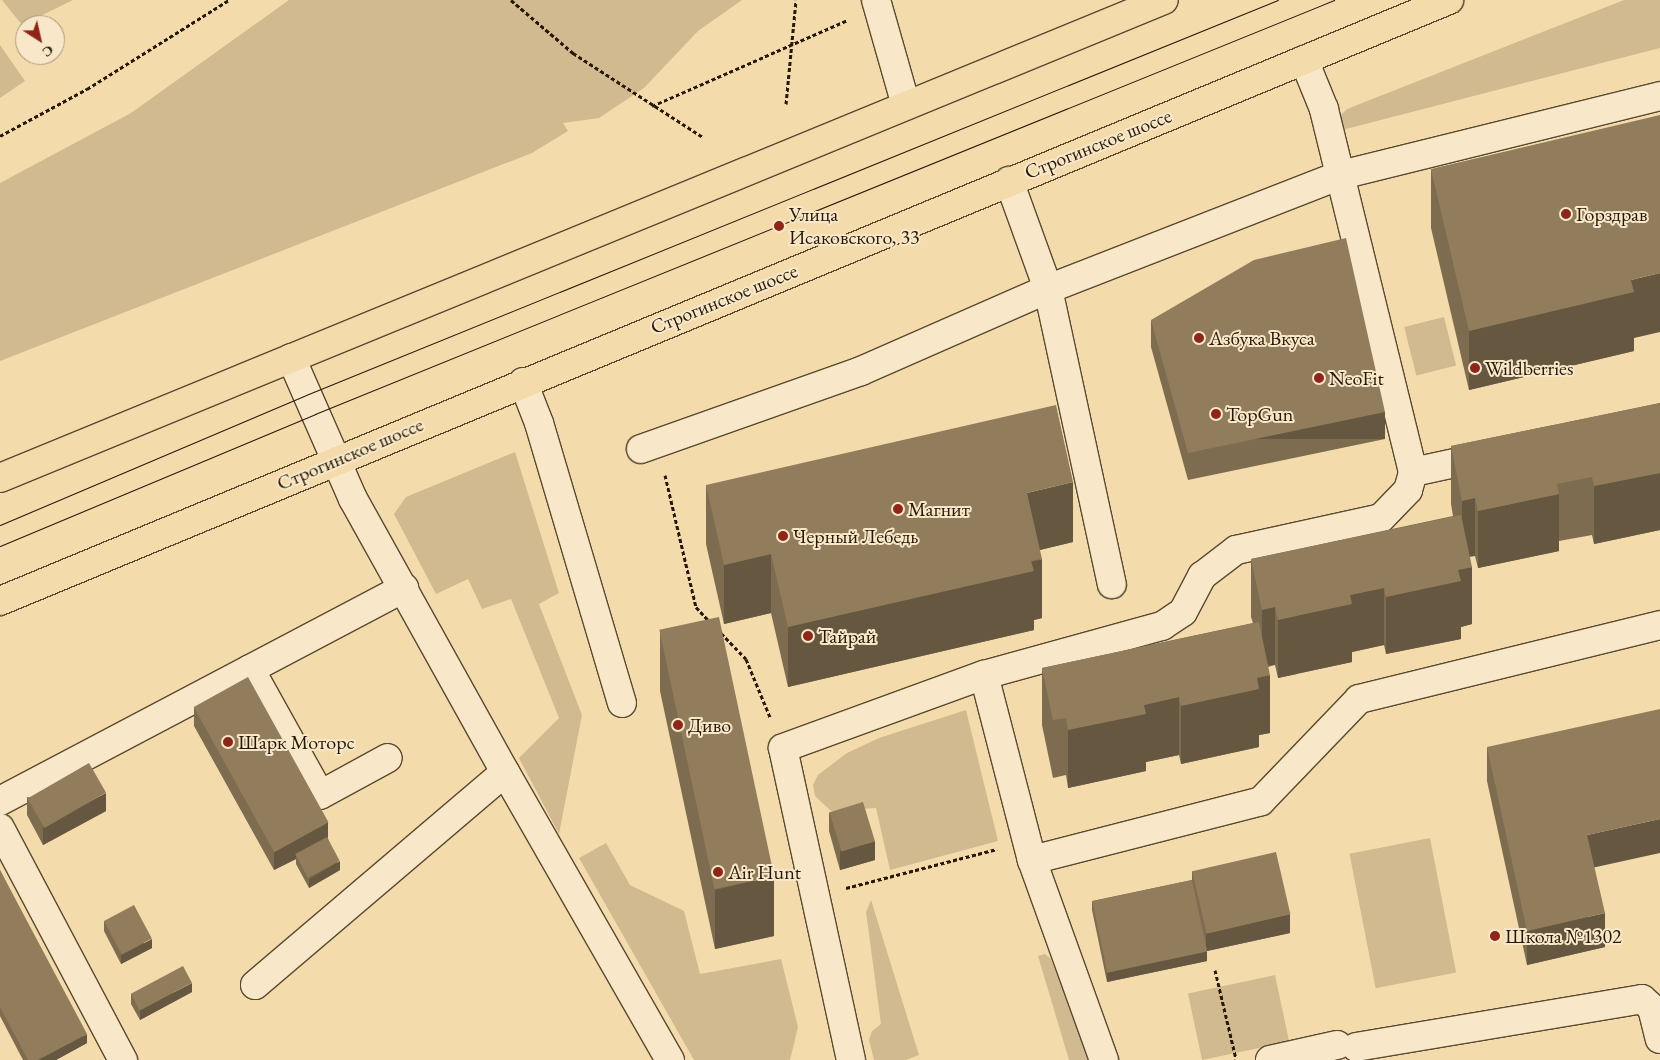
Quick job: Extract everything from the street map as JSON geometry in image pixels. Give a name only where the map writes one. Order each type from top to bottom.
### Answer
[{"type":"main road","points":[[0,478],[1164,0]]},
{"type":"main road","name":"Строгинское шоссе","points":[[0,601],[334,460],[1449,0]]},
{"type":"lane","points":[[877,4],[906,105]]},
{"type":"lane","points":[[851,1060],[783,748],[984,675],[1162,626],[1182,612],[1202,576],[1236,550],[1381,518],[1398,504],[1408,490],[1413,472],[1324,109],[1304,60]]},
{"type":"lane","points":[[650,446],[861,371],[1048,289],[1341,175],[1660,96]]},
{"type":"lane","points":[[1009,181],[1048,289],[1112,584]]},
{"type":"lane","points":[[291,358],[334,460],[505,772],[670,1060]]},
{"type":"lane","points":[[523,382],[539,423],[622,703]]},
{"type":"lane","points":[[1413,472],[1508,452]]},
{"type":"lane","points":[[0,801],[404,588]]},
{"type":"lane","points":[[1029,851],[1261,801],[1359,699],[1660,625]]},
{"type":"lane","points":[[250,669],[320,795],[388,758]]},
{"type":"lane","points":[[984,675],[1029,851],[1104,1060]]},
{"type":"lane","points":[[255,985],[505,772]]},
{"type":"lane","points":[[0,828],[123,1060]]},
{"type":"lane","points":[[1270,1060],[1642,998],[1652,1008],[1660,1039]]},
{"type":"path","points":[[0,136],[87,89],[229,0]]},
{"type":"path","points":[[511,0],[573,54],[703,137]]},
{"type":"path","points":[[786,104],[796,0]]},
{"type":"path","points":[[652,106],[877,4]]},
{"type":"path","points":[[650,446],[696,607],[746,659],[783,748]]},
{"type":"path","points":[[815,896],[1029,851]]},
{"type":"path","points":[[1214,970],[1236,1060]]},
{"type":"shaded area","points":[[2,0],[73,0],[42,15],[15,16]]},
{"type":"shaded area","points":[[289,0],[742,0],[698,31],[644,88],[599,118],[563,123],[568,131],[532,153],[0,361],[0,183],[131,113]]},
{"type":"shaded area","points":[[1624,0],[1660,0],[1660,48],[1342,130],[1341,115],[1347,109]]},
{"type":"shaded area","points":[[0,45],[25,81],[0,98]]},
{"type":"shaded area","points":[[1444,317],[1456,366],[1416,375],[1404,327]]},
{"type":"shaded area","points":[[515,452],[559,593],[539,604],[582,715],[559,834],[519,758],[559,718],[511,599],[482,609],[468,579],[436,594],[394,514],[406,497]]},
{"type":"shaded area","points":[[966,710],[998,841],[890,870],[876,808],[831,811],[815,796],[813,785],[818,775],[847,753],[879,738]]},
{"type":"shaded area","points":[[1430,838],[1456,972],[1376,988],[1350,854]]},
{"type":"shaded area","points":[[606,843],[630,885],[684,911],[700,974],[781,959],[798,1027],[790,1060],[694,1060],[579,858]]},
{"type":"shaded area","points":[[871,900],[919,1055],[906,1060],[874,1060],[869,1040],[872,1031],[881,1024],[866,912]]},
{"type":"shaded area","points":[[1045,954],[1051,959],[1091,1060],[1069,1060],[1038,956]]},
{"type":"shaded area","points":[[1275,975],[1289,1042],[1202,1060],[1188,994]]},
{"type":"building","points":[[1660,115],[1660,273],[1631,280],[1634,292],[1469,331],[1431,169]]},
{"type":"building","points":[[1346,238],[1385,412],[1188,453],[1151,320],[1254,260]]},
{"type":"building","points":[[1660,403],[1660,473],[1594,486],[1592,477],[1557,484],[1559,494],[1478,511],[1475,498],[1462,501],[1451,446]]},
{"type":"building","points":[[1056,405],[1073,482],[1027,493],[1042,559],[1031,561],[1034,571],[788,627],[771,554],[724,565],[706,485]]},
{"type":"building","points":[[1461,515],[1472,567],[1458,570],[1461,581],[1386,597],[1384,588],[1350,595],[1352,604],[1278,620],[1275,607],[1262,610],[1251,559]]},
{"type":"building","points":[[719,617],[774,876],[714,889],[659,630]]},
{"type":"building","points":[[1259,622],[1270,675],[1257,678],[1259,689],[1181,706],[1179,697],[1144,705],[1146,714],[1068,730],[1066,718],[1053,720],[1042,668]]},
{"type":"building","points":[[248,677],[328,822],[274,852],[194,707]]},
{"type":"building","points":[[1660,709],[1660,819],[1587,835],[1605,913],[1527,931],[1487,747]]},
{"type":"building","points":[[89,763],[106,792],[45,828],[28,798]]},
{"type":"building","points":[[863,802],[875,841],[842,851],[830,812]]},
{"type":"building","points":[[327,837],[340,861],[308,878],[295,854]]},
{"type":"building","points":[[1276,852],[1290,914],[1207,934],[1192,871]]},
{"type":"building","points":[[0,870],[87,1034],[38,1060],[28,1060],[0,1007]]},
{"type":"building","points":[[1192,880],[1207,951],[1107,973],[1092,901]]},
{"type":"building","points":[[134,905],[152,939],[122,955],[104,921]]},
{"type":"building","points":[[183,966],[192,983],[140,1010],[131,994]]},
{"type":"tram line","points":[[0,525],[306,395],[1278,0]]},
{"type":"tram line","points":[[0,546],[315,414],[1334,0]]},
{"type":"place","name":"Горздрав","points":[[1566,214]]},
{"type":"place","name":"Улица Исаковского, 33","points":[[779,226]]},
{"type":"place","name":"Азбука Вкуса","points":[[1199,338]]},
{"type":"place","name":"Wildberries","points":[[1475,368]]},
{"type":"place","name":"NeoFit","points":[[1319,378]]},
{"type":"place","name":"TopGun","points":[[1216,414]]},
{"type":"place","name":"Магнит","points":[[898,509]]},
{"type":"place","name":"Черный Лебедь","points":[[783,536]]},
{"type":"place","name":"Тайрай","points":[[808,636]]},
{"type":"place","name":"Диво","points":[[678,725]]},
{"type":"place","name":"Шарк Моторс","points":[[228,742]]},
{"type":"place","name":"Air Hunt","points":[[718,872]]},
{"type":"place","name":"Школа №1302","points":[[1495,936]]}]
